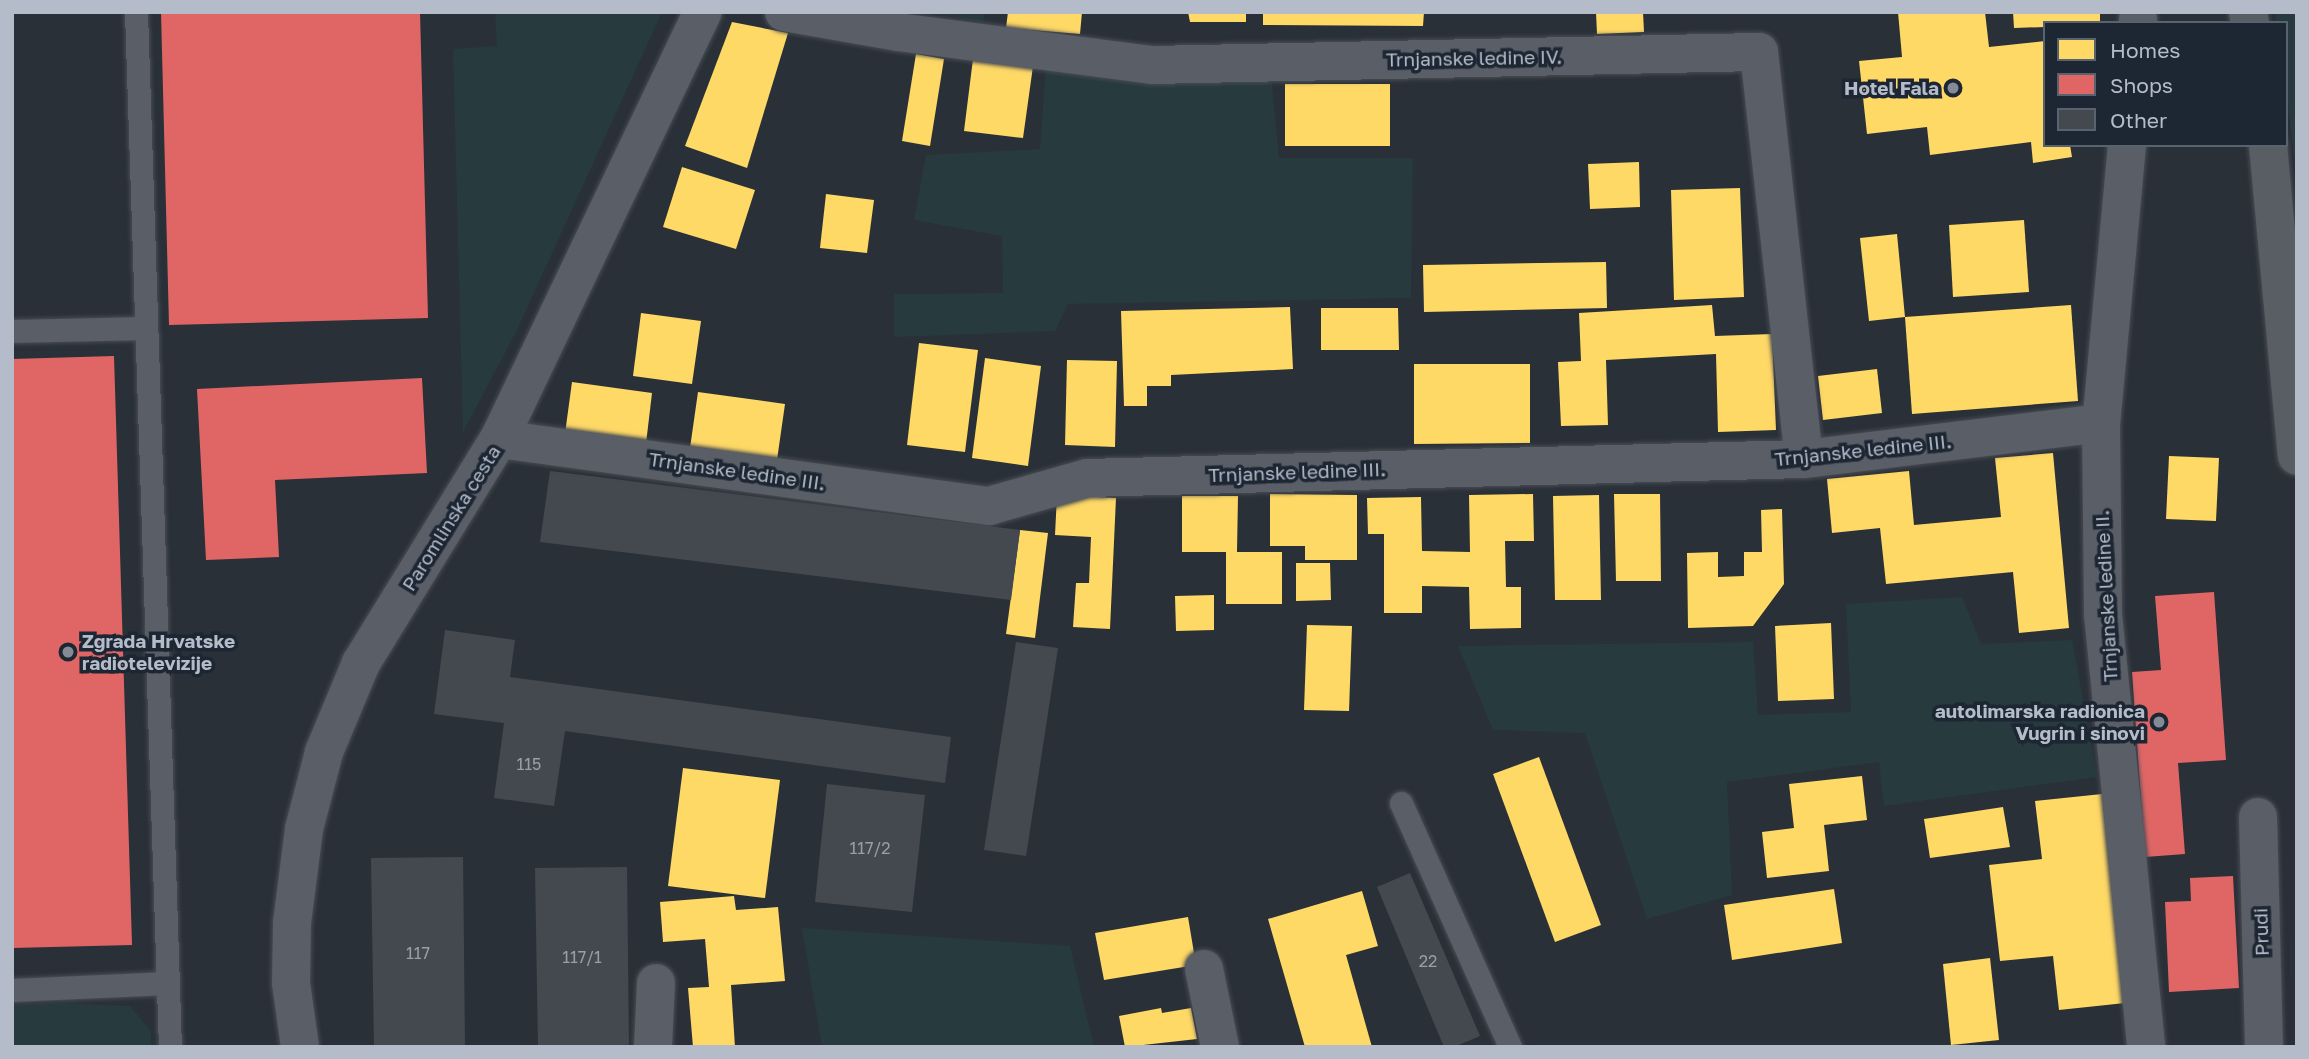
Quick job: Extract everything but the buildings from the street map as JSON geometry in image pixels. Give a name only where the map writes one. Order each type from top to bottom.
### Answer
[{"type":"main road","points":[[2267,147],[2297,456]]},
{"type":"street","name":"Paromlinska cesta","points":[[300,1047],[291,983],[292,923],[304,829],[324,752],[361,663],[499,439],[704,12]]},
{"type":"street","name":"Trnjanske ledine IV.","points":[[784,12],[898,32],[1152,65],[1759,52],[1804,459]]},
{"type":"street","name":"Trnjanske ledine II.","points":[[2127,147],[2101,422],[2103,614],[2146,1047]]},
{"type":"street","name":"Trnjanske ledine III.","points":[[499,439],[989,506],[1087,478],[1804,459],[2101,422]]},
{"type":"street","name":"Prudi","points":[[2258,817],[2264,1047]]},
{"type":"street","points":[[1204,969],[1220,1047]]},
{"type":"street","points":[[653,1047],[656,983]]},
{"type":"lane","points":[[136,12],[170,1047]]},
{"type":"lane","points":[[12,331],[146,328]]},
{"type":"lane","points":[[1401,803],[1510,1047]]},
{"type":"lane","points":[[12,990],[168,984]]},
{"type":"green space","points":[[495,12],[662,12],[517,330],[463,432],[453,49],[497,46]]},
{"type":"green space","points":[[929,12],[985,12],[983,22]]},
{"type":"green space","points":[[2275,12],[2297,12],[2297,177],[2288,107],[2288,21],[2276,21]]},
{"type":"green space","points":[[1046,66],[1271,76],[1279,158],[1413,158],[1411,298],[1068,304],[1055,331],[894,337],[894,294],[1003,293],[1002,236],[914,220],[926,155],[1040,149]]},
{"type":"green space","points":[[1962,597],[1981,644],[2072,640],[2097,777],[1884,806],[1879,762],[1727,782],[1732,895],[1647,919],[1585,733],[1493,730],[1458,646],[1753,642],[1758,715],[1851,712],[1846,604]]},
{"type":"green space","points":[[802,928],[1070,946],[1094,1047],[822,1047]]},
{"type":"green space","points":[[59,1003],[130,1006],[151,1031],[151,1047],[12,1047],[12,1005]]},
{"type":"place","name":"Hotel Fala","points":[[1953,88]]},
{"type":"place","name":"Zgrada Hrvatske radiotelevizije","points":[[68,652]]},
{"type":"place","name":"autolimarska radionica Vugrin i sinovi","points":[[2159,722]]}]
